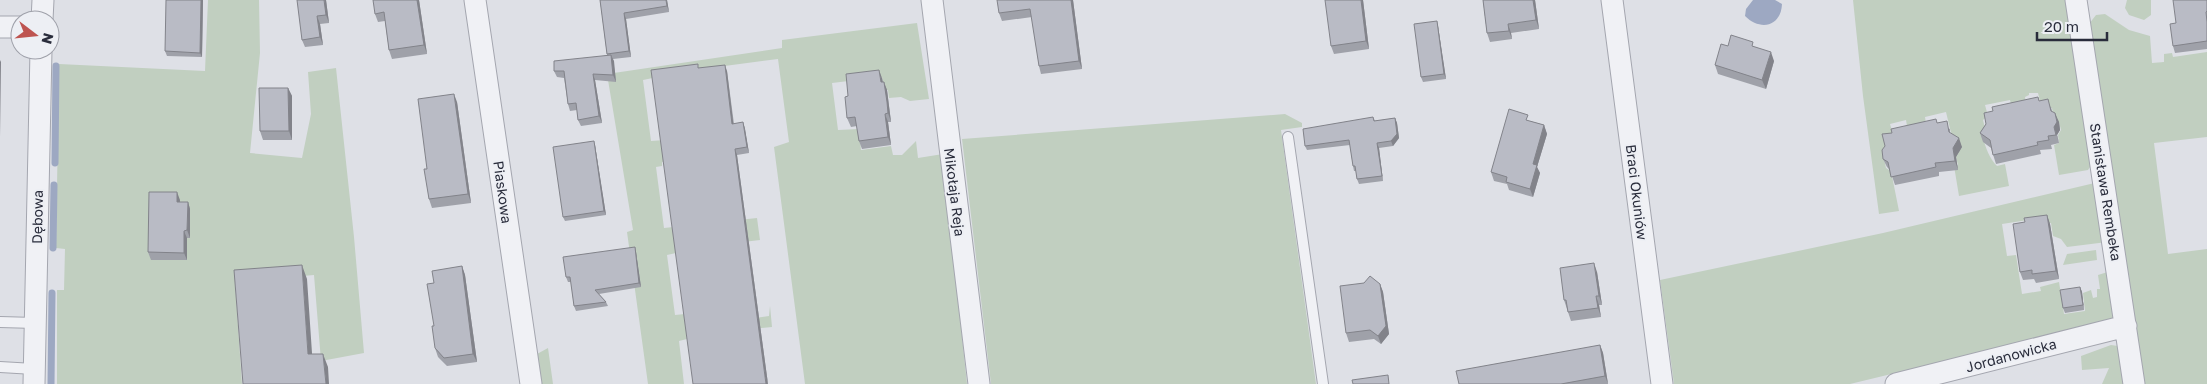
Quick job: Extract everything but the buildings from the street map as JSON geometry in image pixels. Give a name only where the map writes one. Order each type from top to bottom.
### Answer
[{"type":"street","name":"Piaskowa","points":[[475,0],[531,384]]},
{"type":"street","name":"Mikołaja Reja","points":[[932,0],[979,384]]},
{"type":"street","name":"Braci Okuniów","points":[[1612,0],[1662,384]]},
{"type":"street","name":"Stanisława Rembeka","points":[[2076,0],[2134,384]]},
{"type":"street","name":"Dębowa","points":[[34,376],[41,60]]},
{"type":"street","name":"Jordanowicka","points":[[1896,384],[1958,377],[2126,326]]},
{"type":"lane","points":[[1288,137],[1323,384]]},
{"type":"lane","points":[[0,322],[35,323]]},
{"type":"lane","points":[[0,367],[34,376]]},
{"type":"green space","points":[[208,0],[259,0],[260,53],[250,153],[302,158],[311,114],[308,72],[336,68],[364,353],[321,361],[314,275],[235,282],[242,384],[57,384],[57,290],[64,290],[65,249],[56,248],[59,64],[205,71]]},
{"type":"green space","points":[[1853,0],[2072,0],[2096,158],[2088,170],[2059,175],[2054,145],[2059,143],[2058,135],[2061,130],[2059,122],[2054,119],[2052,108],[2042,109],[2038,93],[2029,93],[2025,97],[2027,113],[2014,116],[2010,100],[1985,105],[1988,116],[1983,120],[1986,132],[1983,137],[1985,145],[1997,166],[2005,164],[2009,186],[1959,196],[1954,166],[1958,165],[1956,157],[1959,152],[1953,141],[1946,112],[1925,117],[1927,130],[1909,138],[1906,120],[1890,124],[1895,141],[1884,159],[1886,168],[1891,171],[1899,211],[1879,214],[1863,96]]},
{"type":"green space","points":[[2127,0],[2151,0],[2151,15],[2144,20],[2129,15],[2125,8]]},
{"type":"green space","points":[[2105,14],[2129,30],[2150,36],[2152,63],[2164,62],[2164,54],[2172,53],[2173,57],[2207,52],[2207,137],[2154,143],[2168,254],[2207,249],[2207,384],[2141,384],[2089,24],[2096,15]]},
{"type":"green space","points":[[917,23],[929,99],[910,101],[901,97],[889,98],[888,90],[884,90],[882,77],[832,83],[838,130],[859,129],[861,150],[891,146],[893,155],[902,155],[916,141],[918,158],[943,154],[967,384],[805,384],[774,147],[789,142],[778,59],[687,71],[643,80],[651,141],[679,139],[681,160],[662,162],[662,166],[656,167],[664,228],[757,218],[760,240],[676,250],[676,253],[667,255],[675,315],[685,314],[732,321],[769,316],[770,306],[772,327],[686,335],[687,339],[679,341],[684,384],[648,384],[627,232],[633,230],[607,74],[782,48],[782,40]]},
{"type":"green space","points":[[1285,114],[1302,123],[1302,127],[1281,130],[1316,384],[991,384],[962,139]]},
{"type":"green space","points":[[2099,182],[2107,242],[2067,247],[2061,239],[2053,236],[2051,223],[2029,226],[2028,220],[2002,224],[2007,256],[2016,255],[2022,294],[2041,291],[2040,287],[2059,282],[2064,314],[2085,311],[2083,293],[2091,290],[2093,298],[2097,297],[2097,289],[2100,289],[2098,275],[2114,270],[2114,320],[1850,384],[1674,384],[1660,280],[1883,233]]},
{"type":"green space","points":[[2096,250],[2097,260],[2063,265],[2067,254]]},
{"type":"green space","points":[[2111,345],[2118,346],[2130,384],[2102,384],[2109,368],[2082,370],[2081,356]]},
{"type":"green space","points":[[548,348],[553,384],[541,384],[537,354]]},
{"type":"water","points":[[1753,0],[1775,0],[1782,4],[1778,18],[1774,22],[1763,25],[1751,21],[1745,16],[1746,9]]},
{"type":"waterway","points":[[55,163],[56,66]]},
{"type":"waterway","points":[[53,248],[54,185]]},
{"type":"waterway","points":[[51,384],[52,293]]}]
